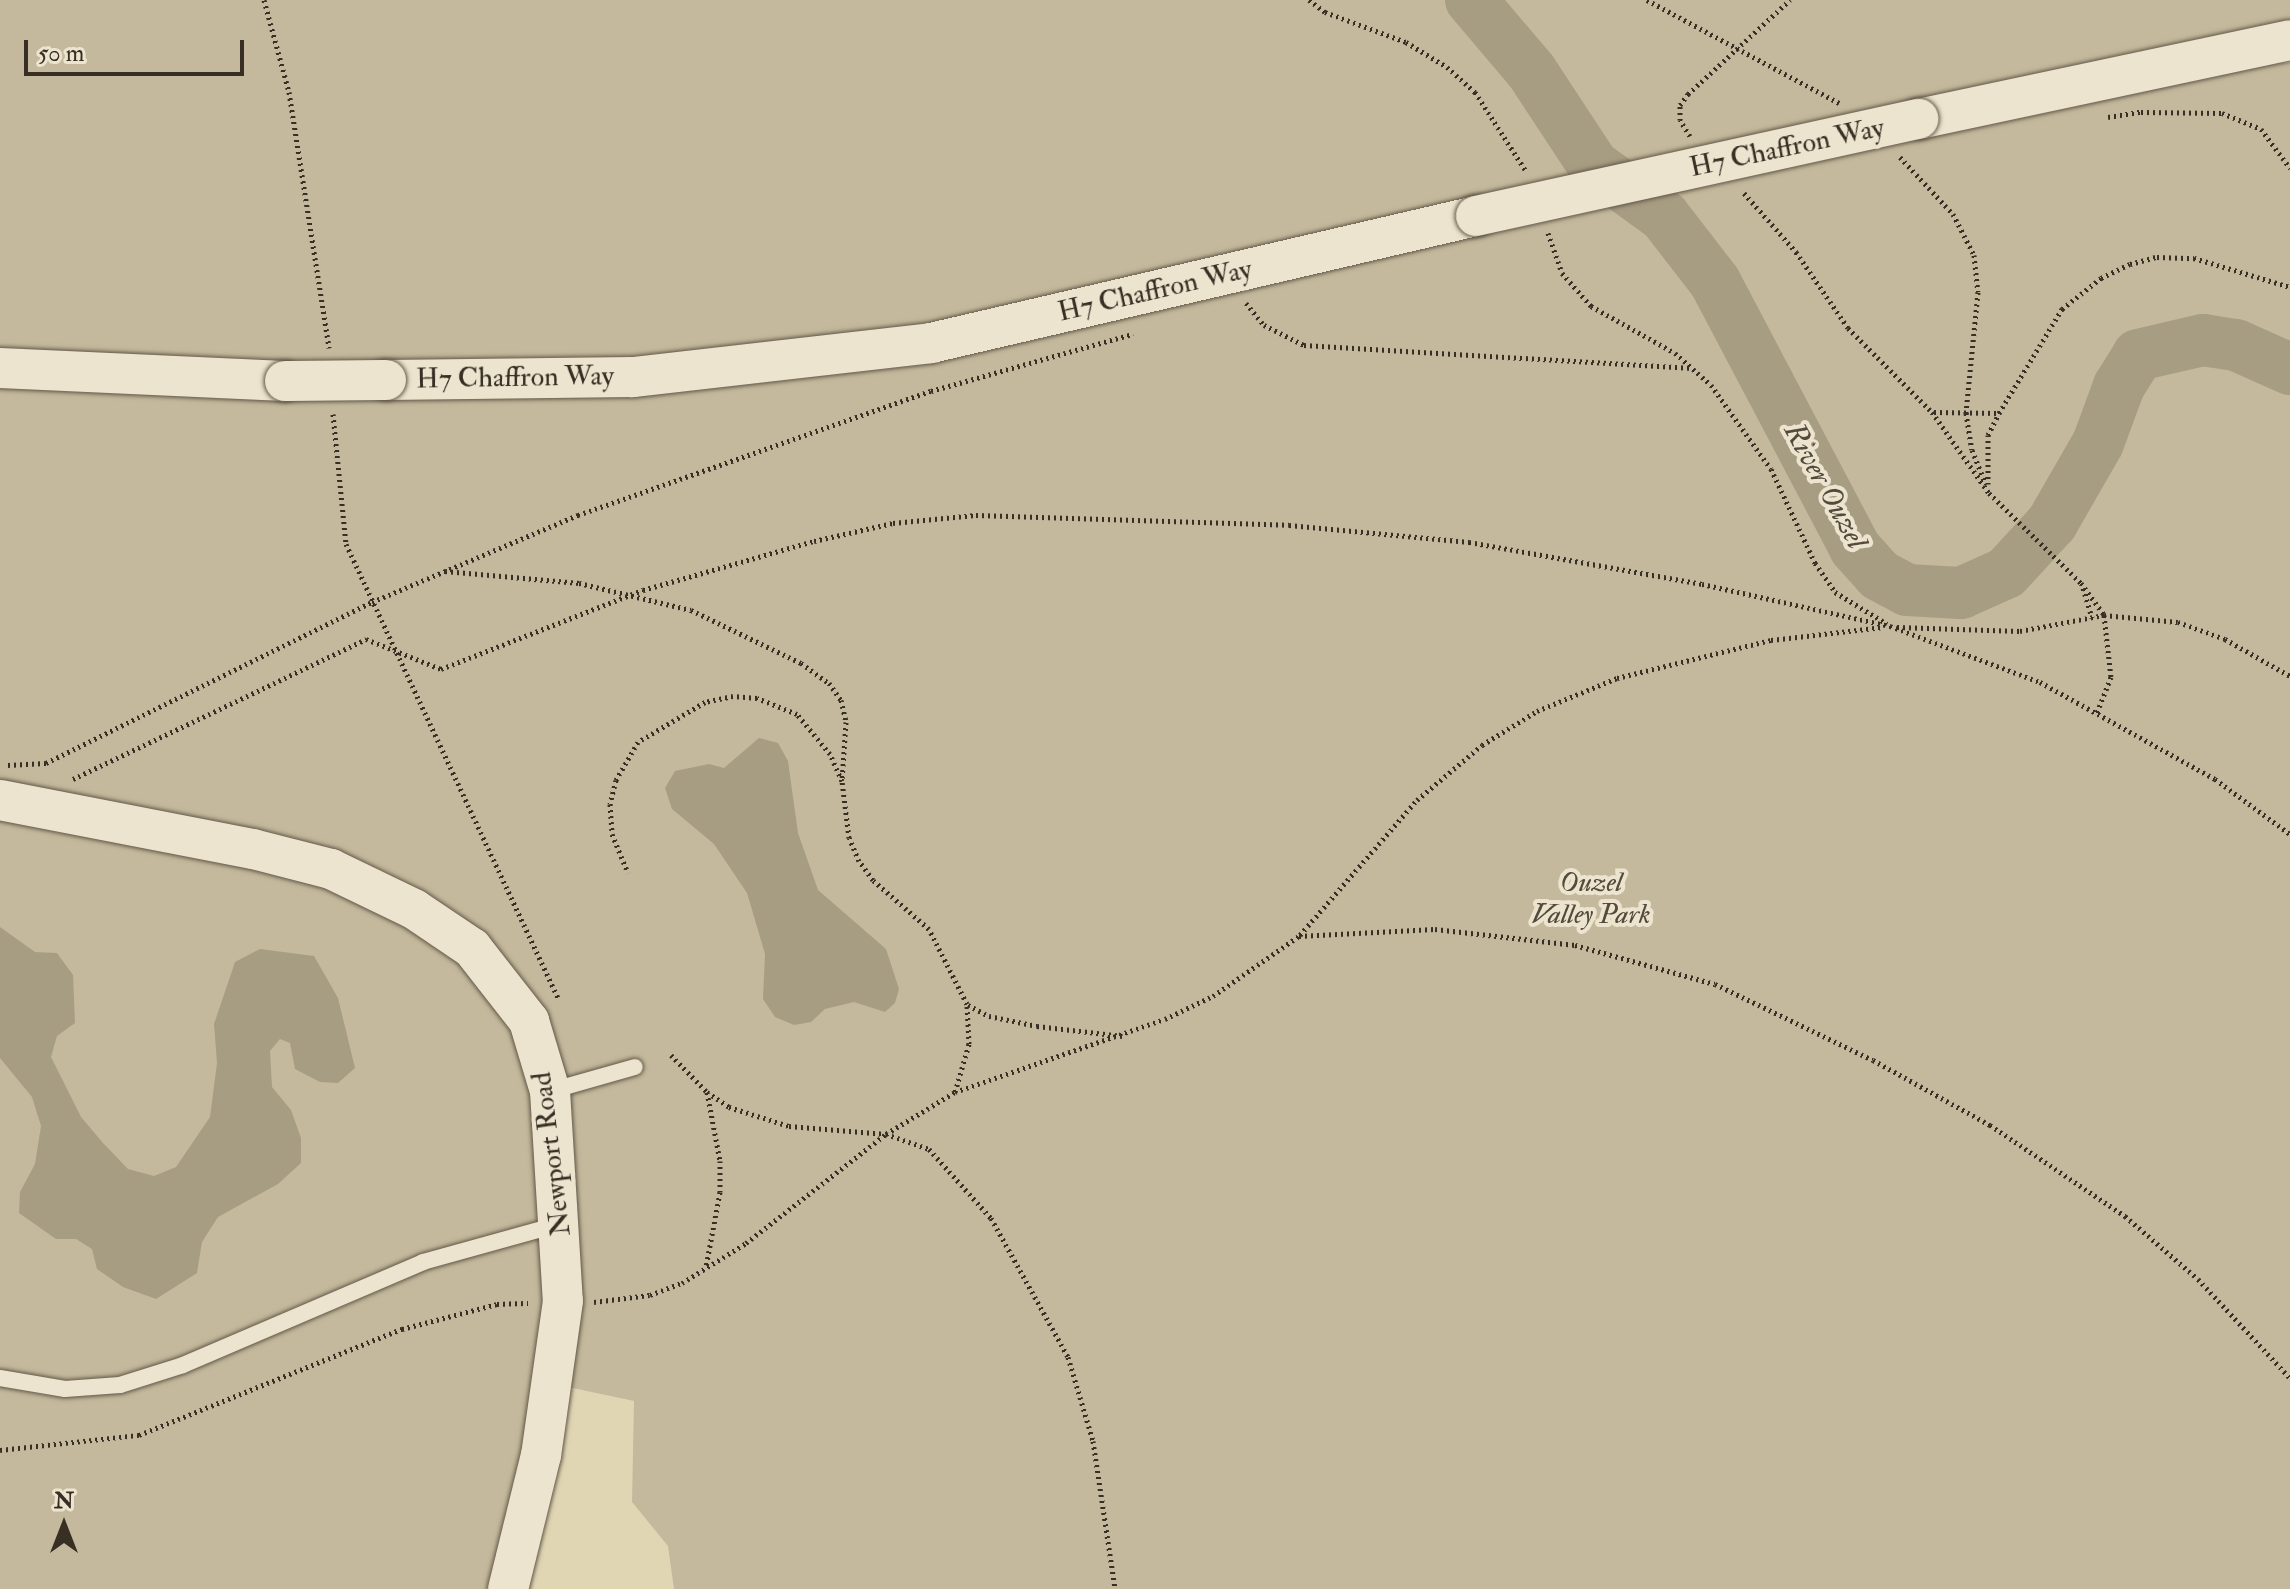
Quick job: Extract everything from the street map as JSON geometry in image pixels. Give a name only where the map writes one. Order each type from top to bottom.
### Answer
[{"type":"street","name":"H7 Chaffron Way","points":[[0,368],[285,381],[633,377],[931,343],[1476,216],[2290,40]]},
{"type":"street","name":"Newport Road","points":[[9,803],[331,869],[414,909],[472,948],[499,978],[529,1021],[550,1091],[561,1223],[563,1301],[541,1455],[508,1589]]},
{"type":"lane","points":[[550,1091],[635,1067]]},
{"type":"lane","points":[[0,1378],[65,1389],[120,1385],[183,1365],[423,1262],[561,1223]]},
{"type":"path","points":[[264,0],[289,92],[329,351]]},
{"type":"path","points":[[1309,0],[1325,12],[1406,42],[1447,67],[1475,92],[1528,178]]},
{"type":"path","points":[[1647,0],[1734,50],[1848,108]]},
{"type":"path","points":[[1696,142],[1680,120],[1680,105],[1734,50],[1790,0]]},
{"type":"path","points":[[2096,119],[2141,112],[2222,113],[2261,129],[2290,168]]},
{"type":"path","points":[[1892,148],[1953,214],[1974,255],[1978,292],[1966,413],[1972,450],[1989,493]]},
{"type":"path","points":[[1735,184],[1796,252],[1848,328],[1932,412],[1989,493],[2081,583],[2104,615],[2111,677],[2096,715]]},
{"type":"path","points":[[1543,218],[1562,273],[1579,295],[1694,368],[1734,413],[1771,469],[1815,563],[1835,592],[1890,626]]},
{"type":"path","points":[[1989,493],[1985,458],[1999,413],[2062,309],[2101,278],[2130,264],[2157,257],[2194,258],[2290,287]]},
{"type":"path","points":[[1230,307],[1260,299]]},
{"type":"path","points":[[1245,302],[1264,325],[1304,345],[1694,368]]},
{"type":"path","points":[[0,768],[46,763],[372,602],[442,571],[758,448],[931,391],[1141,332]]},
{"type":"path","points":[[333,409],[346,544],[392,647],[444,747],[560,1003]]},
{"type":"path","points":[[1932,412],[1999,413]]},
{"type":"path","points":[[9,803],[366,639],[441,669],[630,594],[814,541],[893,523],[976,515],[1289,525],[1469,542],[1702,584],[1890,626],[2040,682],[2215,779],[2290,834]]},
{"type":"path","points":[[442,571],[630,594],[691,610],[801,663],[829,683],[841,700],[846,722],[842,781],[849,838],[859,861],[873,880],[929,929],[967,1004],[969,1044],[955,1092]]},
{"type":"path","points":[[2081,583],[2092,618]]},
{"type":"path","points":[[0,1450],[139,1435],[402,1329],[497,1304],[650,1295],[706,1268],[886,1134],[955,1092],[1125,1037],[1213,996],[1299,936],[1417,800],[1482,745],[1537,711],[1617,678],[1771,640],[1890,626],[2020,631],[2104,615],[2178,622],[2225,639],[2290,676]]},
{"type":"path","points":[[628,873],[612,834],[610,804],[616,780],[638,742],[705,702],[733,696],[781,704],[815,732],[842,781]]},
{"type":"path","points":[[1299,936],[1382,930],[1485,932],[1575,945],[1715,984],[1873,1060],[2066,1173],[2198,1279],[2290,1378]]},
{"type":"path","points":[[967,1004],[1001,1019],[1125,1037]]},
{"type":"path","points":[[671,1055],[707,1092],[729,1107],[789,1126],[886,1134],[929,1149],[963,1183],[999,1230],[1068,1357],[1093,1441],[1115,1589]]},
{"type":"path","points":[[706,1268],[720,1192],[707,1092]]},
{"type":"green space","name":"Ouzel Valley Park","points":[[0,0],[2290,0],[2290,46],[2266,63],[2290,63],[2290,1589],[674,1589],[668,1546],[632,1502],[634,1401],[554,1384],[508,1589],[0,1589]]},
{"type":"shaded area","points":[[759,738],[778,743],[788,761],[798,833],[818,890],[886,949],[899,989],[895,1003],[885,1012],[854,1002],[825,1009],[811,1022],[794,1025],[775,1017],[763,999],[765,954],[747,893],[714,844],[672,809],[665,788],[675,771],[709,764],[724,768]]},
{"type":"shaded area","points":[[0,927],[35,952],[57,953],[73,975],[75,1023],[57,1036],[51,1057],[81,1117],[103,1143],[128,1169],[154,1176],[176,1167],[210,1117],[217,1063],[214,1024],[235,962],[260,949],[314,956],[338,998],[355,1068],[338,1083],[320,1082],[295,1069],[290,1043],[280,1039],[270,1051],[272,1087],[291,1110],[301,1138],[301,1163],[278,1184],[218,1217],[202,1242],[197,1273],[156,1299],[123,1287],[97,1269],[92,1249],[76,1239],[56,1239],[19,1213],[20,1192],[35,1164],[41,1126],[32,1097],[0,1058]]},
{"type":"waterway","name":"River Ouzel","points":[[1471,0],[1532,72],[1593,165],[1664,216],[1715,282],[1855,548],[1879,575],[1907,590],[1961,593],[2006,573],[2052,523],[2098,443],[2119,386],[2138,355],[2203,340],[2236,345],[2290,369]]}]
